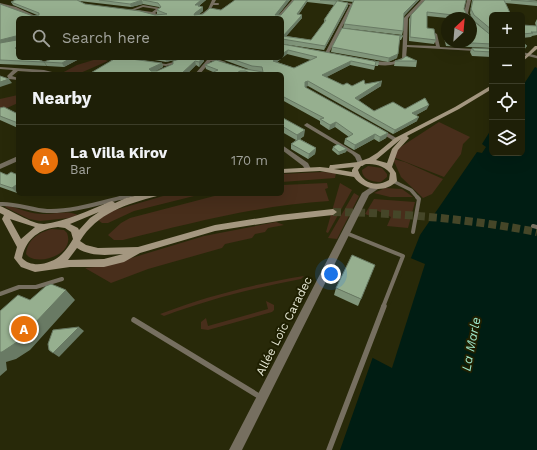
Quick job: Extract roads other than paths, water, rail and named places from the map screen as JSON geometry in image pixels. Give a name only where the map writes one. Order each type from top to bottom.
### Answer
[{"type":"main road","points":[[525,58],[537,47]]},
{"type":"main road","points":[[320,169],[327,167],[362,163],[378,162],[389,167],[394,173],[393,181],[386,186],[376,187],[362,182],[356,175],[355,170],[362,163],[376,159],[396,140],[416,131],[489,89]]},
{"type":"main road","points":[[389,167],[391,157],[395,150],[416,131]]},
{"type":"main road","points":[[284,171],[320,169],[356,175]]},
{"type":"main road","points":[[135,196],[86,213],[61,224],[44,227],[30,234],[20,245],[18,258],[26,266],[33,268],[70,262],[104,263],[121,258],[138,250],[244,222],[333,212]]},
{"type":"main road","points":[[51,265],[67,256],[76,241],[93,219],[135,196]]},
{"type":"main road","points":[[0,209],[26,222],[44,227]]},
{"type":"main road","points":[[8,214],[6,219],[20,245]]},
{"type":"main road","points":[[61,224],[67,225],[75,230],[76,241]]},
{"type":"main road","points":[[76,241],[94,252],[123,249],[138,250]]},
{"type":"street","points":[[280,16],[294,0]]},
{"type":"street","points":[[322,0],[351,3]]},
{"type":"street","points":[[319,54],[328,55],[351,3],[355,0]]},
{"type":"street","points":[[362,61],[395,64],[404,58],[406,18],[423,0]]},
{"type":"street","points":[[466,12],[469,0]]},
{"type":"street","points":[[7,5],[16,2]]},
{"type":"street","points":[[201,16],[207,12],[214,2]]},
{"type":"street","points":[[0,4],[7,5],[33,16]]},
{"type":"street","points":[[132,10],[144,6],[159,9],[152,13]]},
{"type":"street","points":[[126,10],[152,13],[159,16]]},
{"type":"street","points":[[435,34],[438,48]]},
{"type":"street","points":[[405,46],[489,51]]},
{"type":"street","points":[[525,53],[529,54]]},
{"type":"street","points":[[136,60],[135,61],[166,65],[187,60]]},
{"type":"street","points":[[160,71],[200,60]]},
{"type":"street","points":[[198,72],[206,60]]},
{"type":"street","points":[[214,60],[229,64]]},
{"type":"street","points":[[0,68],[48,72]]},
{"type":"street","points":[[16,79],[9,76],[17,69]]},
{"type":"street","points":[[306,125],[354,153],[358,156],[362,163]]},
{"type":"street","points":[[372,126],[396,140]]},
{"type":"street","points":[[284,148],[306,164],[308,169]]},
{"type":"street","points":[[0,168],[16,159]]},
{"type":"street","points":[[362,182],[366,193],[376,187]]},
{"type":"street","name":"Allée Loïc Caradec","points":[[235,450],[366,193]]},
{"type":"lane","points":[[214,2],[218,4]]},
{"type":"lane","points":[[529,54],[537,57]]},
{"type":"lane","points":[[393,181],[411,190],[419,199],[413,232]]},
{"type":"lane","points":[[0,204],[5,202],[24,208],[50,211],[135,196]]},
{"type":"lane","points":[[329,450],[403,256],[346,233]]},
{"type":"lane","points":[[0,294],[20,287],[36,287],[62,279]]},
{"type":"lane","points":[[134,320],[262,398]]},
{"type":"water","name":"La Marle","points":[[535,67],[537,68],[537,450],[340,450],[381,334],[420,235],[477,152],[482,153],[486,147],[482,144],[489,133],[489,156],[525,156],[525,82]]},
{"type":"tunnel","points":[[333,212],[435,218],[512,227],[537,232]]},
{"type":"place","name":"La Villa Kirov","points":[[24,329]]}]
